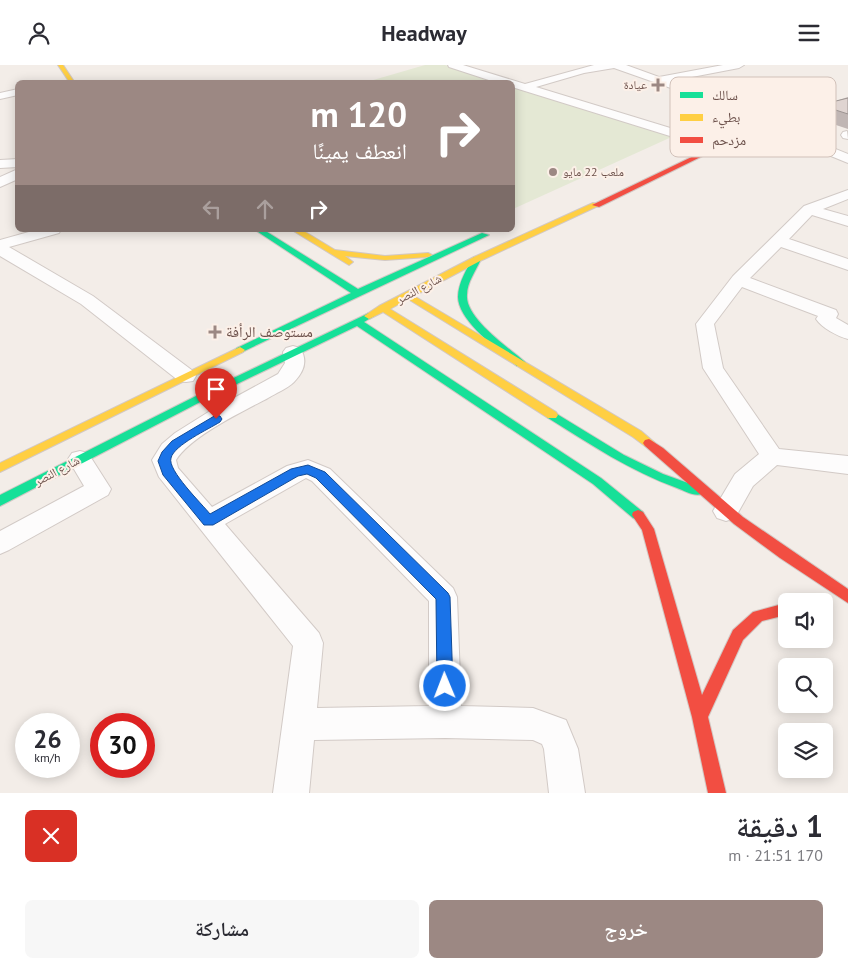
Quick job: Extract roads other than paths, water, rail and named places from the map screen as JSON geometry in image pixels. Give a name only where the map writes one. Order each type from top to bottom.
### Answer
[{"type":"main road","points":[[60,65],[71,80]]},
{"type":"main road","name":"شارع النصر","points":[[0,501],[80,459],[382,309],[477,259],[695,157]]},
{"type":"main road","points":[[548,213],[556,217],[568,218]]},
{"type":"main road","points":[[531,222],[543,229]]},
{"type":"main road","points":[[262,232],[358,293]]},
{"type":"main road","points":[[299,232],[332,253],[386,282]]},
{"type":"main road","name":"شارع النصر","points":[[0,469],[339,302],[492,232]]},
{"type":"main road","points":[[332,253],[405,258],[435,254],[463,245]]},
{"type":"main road","points":[[477,259],[464,287],[462,300],[470,316],[521,364]]},
{"type":"main road","points":[[308,261],[334,291],[339,302]]},
{"type":"main road","points":[[407,295],[617,421],[655,447],[672,460],[704,493],[726,511],[845,602]]},
{"type":"main road","points":[[382,309],[620,459],[659,477],[704,493]]},
{"type":"main road","points":[[358,321],[597,481],[637,514],[648,529],[700,717],[717,793]]},
{"type":"main road","points":[[59,439],[65,453],[80,459]]},
{"type":"main road","points":[[0,469],[17,468],[25,482],[14,494]]},
{"type":"main road","points":[[700,717],[738,635],[758,616],[778,611]]},
{"type":"street","points":[[453,65],[502,80]]},
{"type":"street","points":[[525,87],[583,70],[614,65],[670,85]]},
{"type":"street","points":[[671,77],[722,66],[739,65]]},
{"type":"street","points":[[657,80],[670,77]]},
{"type":"street","points":[[515,84],[670,132]]},
{"type":"street","points":[[0,96],[15,93]]},
{"type":"street","points":[[836,153],[848,159]]},
{"type":"street","points":[[0,164],[15,163]]},
{"type":"street","points":[[0,183],[15,175]]},
{"type":"street","points":[[772,456],[713,369],[705,324],[739,280],[809,209],[848,194]]},
{"type":"street","points":[[809,209],[848,221]]},
{"type":"street","points":[[0,247],[47,232]]},
{"type":"street","points":[[777,240],[848,265]]},
{"type":"street","points":[[0,247],[87,300],[186,376]]},
{"type":"street","points":[[739,280],[829,314],[825,319],[848,333]]},
{"type":"street","points":[[291,793],[308,643],[164,466],[166,455],[186,436],[285,379],[294,367],[293,352]]},
{"type":"street","points":[[726,511],[744,480],[772,456],[848,465]]},
{"type":"street","points":[[0,543],[99,489],[80,459]]},
{"type":"street","points":[[209,521],[295,472],[308,469],[321,475],[443,597],[446,722]]},
{"type":"street","points":[[300,724],[446,722],[533,724],[554,732],[561,749],[567,793]]},
{"type":"place","name":"عيادة","points":[[658,85]]},
{"type":"place","name":"ملعب 22 مايو","points":[[553,172]]},
{"type":"place","name":"مستوصف الرأفة","points":[[215,332]]}]
